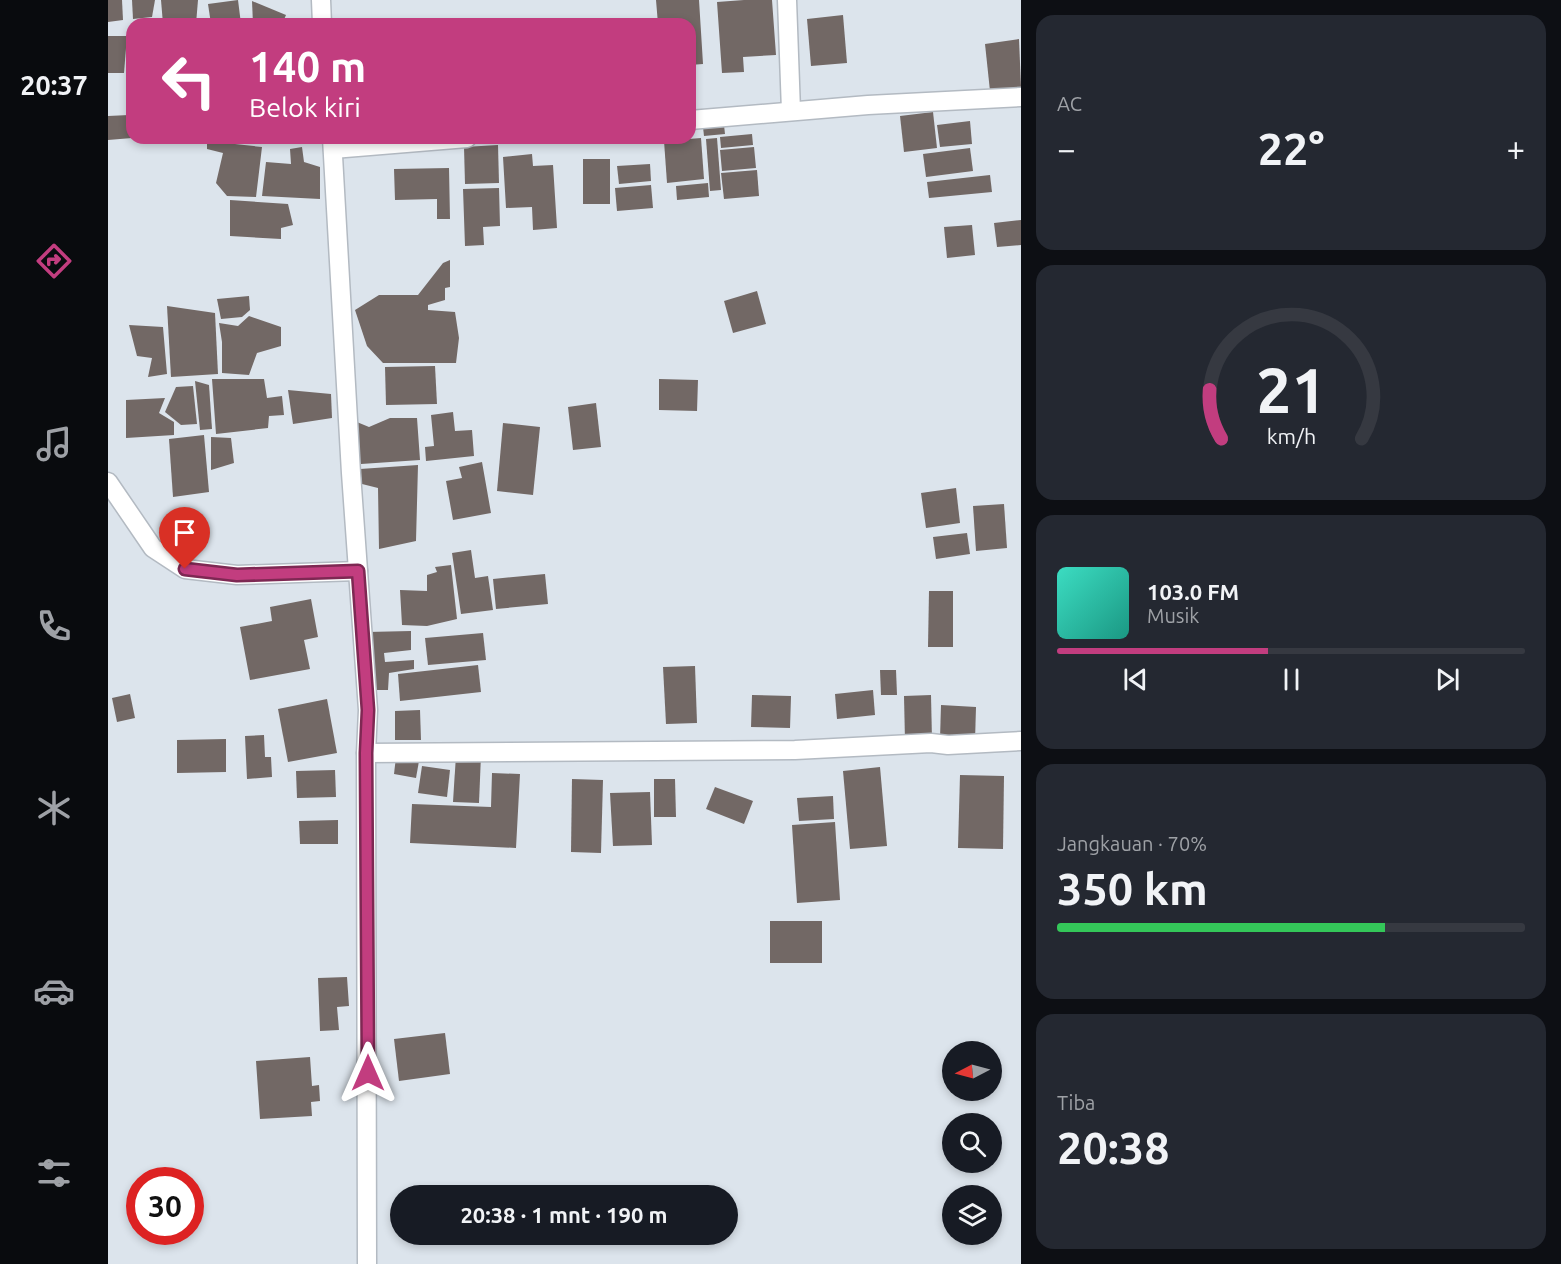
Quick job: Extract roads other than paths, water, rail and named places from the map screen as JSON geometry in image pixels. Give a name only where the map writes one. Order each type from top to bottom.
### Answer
[{"type":"street","points":[[321,0],[322,18]]},
{"type":"street","points":[[787,0],[791,111]]},
{"type":"street","points":[[696,119],[791,111],[1021,97]]},
{"type":"street","points":[[332,144],[368,710],[366,753],[367,1264]]},
{"type":"street","points":[[108,482],[153,548],[185,569],[237,575],[358,571]]},
{"type":"street","points":[[366,753],[795,750],[1021,741]]}]
